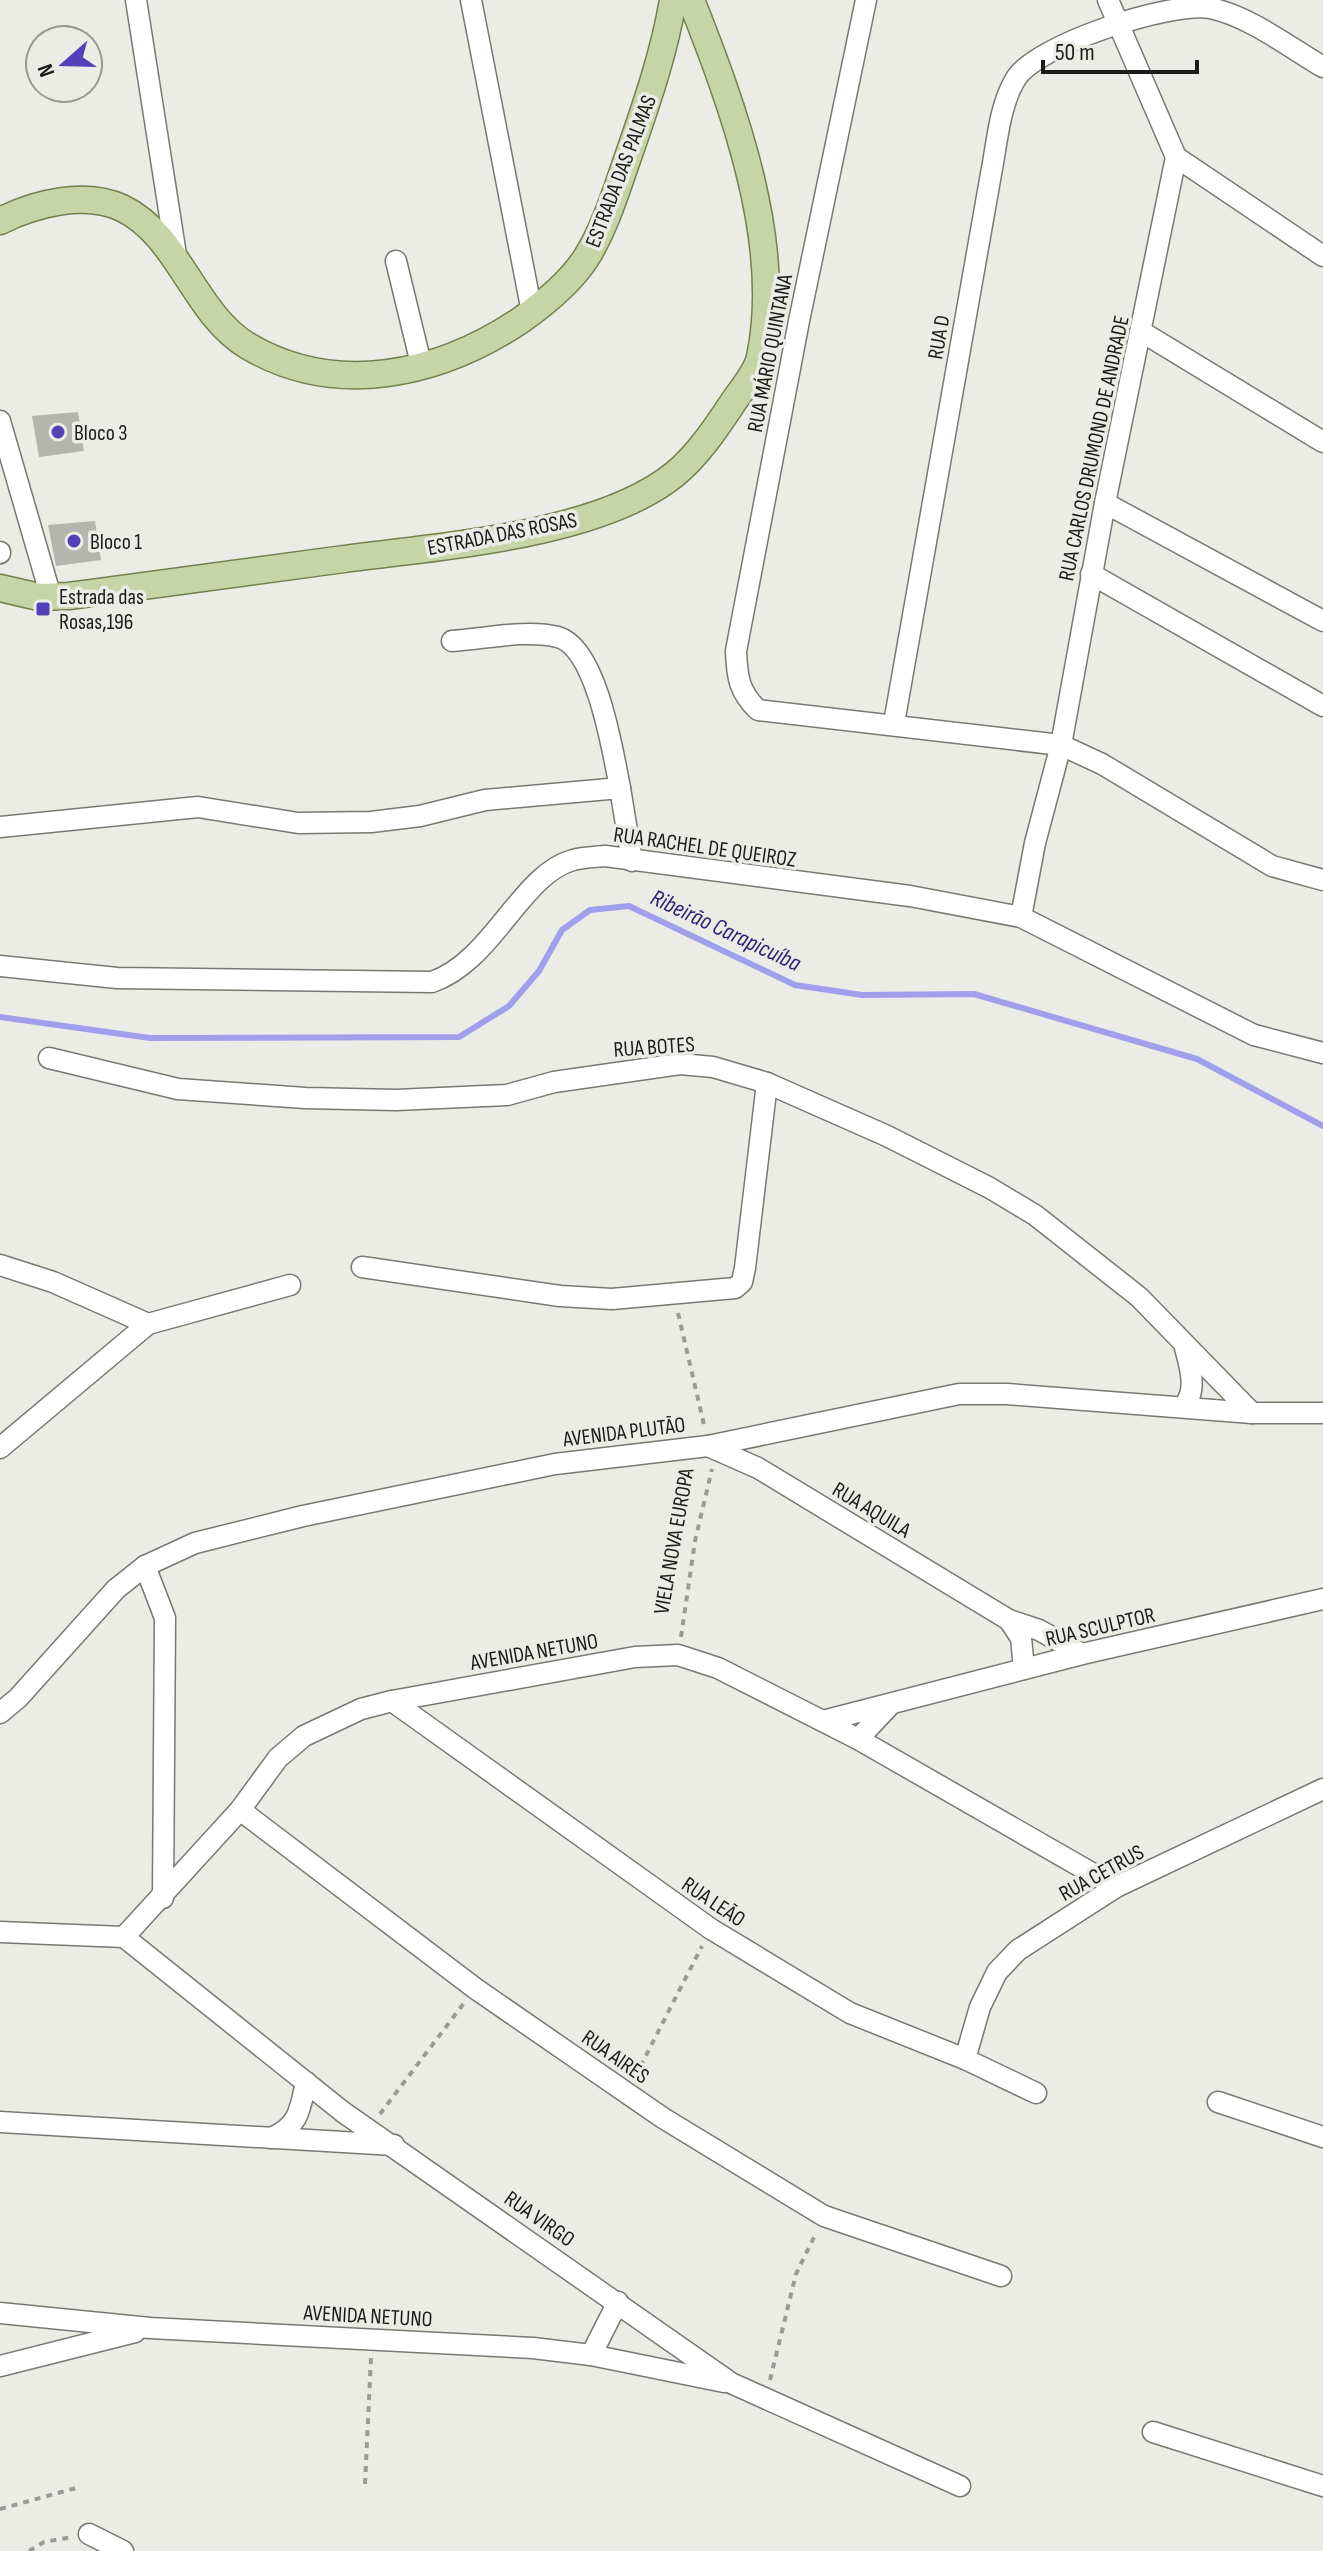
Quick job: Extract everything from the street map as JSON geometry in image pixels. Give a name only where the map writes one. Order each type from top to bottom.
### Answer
[{"type":"main road","name":"ESTRADA DAS PALMAS","points":[[0,221],[62,201],[99,199],[125,209],[152,229],[178,266],[243,343],[273,359],[345,376],[390,375],[422,368],[469,349],[532,312],[567,282],[587,257],[613,201],[656,75],[673,0]]},
{"type":"main road","name":"ESTRADA DAS ROSAS","points":[[0,588],[51,597],[451,545],[553,526],[595,514],[674,475],[695,454],[759,362],[768,305],[762,240],[750,181],[718,67],[691,0]]},
{"type":"street","points":[[136,0],[178,266]]},
{"type":"street","points":[[471,0],[532,312]]},
{"type":"street","name":"RUA MÁRIO QUINTANA","points":[[866,0],[799,321],[736,651],[737,675],[743,695],[758,710],[894,723]]},
{"type":"street","points":[[1108,0],[1176,157],[1323,256]]},
{"type":"street","name":"RUA D","points":[[894,723],[1005,103],[1015,78],[1032,60],[1118,23],[1186,8],[1209,8],[1236,17],[1323,67]]},
{"type":"street","name":"RUA CARLOS DRUMOND DE ANDRADE","points":[[1021,917],[1035,843],[1061,745],[1091,574],[1176,157]]},
{"type":"street","points":[[396,261],[422,368]]},
{"type":"street","points":[[1142,332],[1323,442]]},
{"type":"street","points":[[0,421],[51,597]]},
{"type":"street","points":[[1105,503],[1323,621]]},
{"type":"street","points":[[1091,574],[1323,706]]},
{"type":"street","points":[[452,641],[538,635],[561,638],[580,655],[604,710],[632,861]]},
{"type":"street","points":[[894,723],[1061,745],[1102,764],[1272,866],[1323,880]]},
{"type":"street","points":[[0,827],[198,807],[298,823],[371,822],[420,816],[485,800],[620,788]]},
{"type":"street","name":"RUA RACHEL DE QUEIROZ","points":[[0,966],[117,978],[432,982],[449,976],[470,960],[541,880],[556,868],[572,860],[605,856],[910,896],[1021,917],[1254,1035],[1323,1053]]},
{"type":"street","name":"RUA BOTES","points":[[49,1058],[178,1089],[305,1098],[412,1100],[507,1095],[554,1082],[680,1064],[713,1067],[767,1083],[887,1136],[990,1188],[1035,1215],[1139,1297],[1185,1348],[1252,1413]]},
{"type":"street","points":[[362,1267],[560,1296],[612,1299],[735,1288],[742,1282],[767,1083]]},
{"type":"street","points":[[0,1265],[65,1287],[148,1324]]},
{"type":"street","points":[[0,1448],[148,1324],[290,1285]]},
{"type":"street","points":[[1183,1407],[1190,1399],[1192,1385],[1185,1348]]},
{"type":"street","name":"AVENIDA PLUTÃO","points":[[0,1713],[18,1698],[116,1589],[145,1566],[195,1543],[303,1516],[555,1464],[708,1446],[959,1394],[1007,1394],[1252,1413],[1323,1413]]},
{"type":"street","points":[[766,1434],[770,1476]]},
{"type":"street","name":"RUA AQUILA","points":[[708,1446],[770,1476],[1009,1620],[1039,1630],[1082,1654]]},
{"type":"street","points":[[145,1566],[165,1618],[163,1898]]},
{"type":"street","name":"RUA SCULPTOR","points":[[823,1721],[854,1710],[890,1705],[1082,1654],[1323,1599]]},
{"type":"street","points":[[1009,1620],[1021,1638],[1024,1669]]},
{"type":"street","name":"AVENIDA NETUNO","points":[[124,1937],[163,1898],[240,1810],[278,1758],[304,1736],[361,1709],[392,1701],[635,1657],[678,1655],[718,1668],[858,1739],[1116,1887]]},
{"type":"street","name":"RUA LEÃO","points":[[392,1701],[711,1929],[850,2013],[965,2059],[1036,2093]]},
{"type":"street","points":[[858,1739],[890,1705]]},
{"type":"street","name":"RUA CETRUS","points":[[965,2059],[980,2007],[997,1972],[1018,1950],[1116,1887],[1323,1789]]},
{"type":"street","name":"RUA AIRES","points":[[240,1810],[476,1989],[627,2093],[824,2216],[1001,2276]]},
{"type":"street","points":[[0,1932],[124,1937]]},
{"type":"street","name":"RUA VIRGO","points":[[124,1937],[306,2082],[731,2383],[960,2486]]},
{"type":"street","points":[[271,2138],[288,2131],[299,2118],[306,2082]]},
{"type":"street","points":[[1218,2102],[1323,2137]]},
{"type":"street","points":[[0,2122],[394,2145]]},
{"type":"street","points":[[591,2355],[618,2302]]},
{"type":"street","name":"AVENIDA NETUNO","points":[[0,2313],[150,2328],[372,2339],[591,2355],[731,2383]]},
{"type":"street","points":[[0,2366],[150,2328]]},
{"type":"street","points":[[1153,2432],[1323,2486]]},
{"type":"street","points":[[89,2534],[123,2551]]},
{"type":"path","name":"VIELA NOVA EUROPA","points":[[674,1295],[712,1468],[695,1541],[678,1655]]},
{"type":"path","points":[[627,2093],[711,1929]]},
{"type":"path","points":[[369,2128],[476,1989]]},
{"type":"path","points":[[766,2399],[796,2274],[824,2216]]},
{"type":"path","points":[[365,2484],[372,2339]]},
{"type":"path","points":[[0,2509],[76,2488]]},
{"type":"path","points":[[29,2551],[44,2542],[89,2534]]},
{"type":"building","name":"Bloco 3","points":[[78,412],[84,451],[39,457],[32,416]]},
{"type":"building","name":"Bloco 1","points":[[95,521],[101,560],[56,566],[48,525]]},
{"type":"waterway","name":"Ribeirão Carapicuíba","points":[[0,1017],[150,1038],[459,1037],[509,1006],[539,971],[562,930],[590,910],[629,906],[795,985],[862,995],[974,994],[1197,1059],[1323,1126]]},
{"type":"place","name":"Bloco 3","points":[[58,432]]},
{"type":"place","name":"Bloco 1","points":[[74,541]]},
{"type":"place","name":"Estrada das Rosas,196","points":[[43,609]]}]
